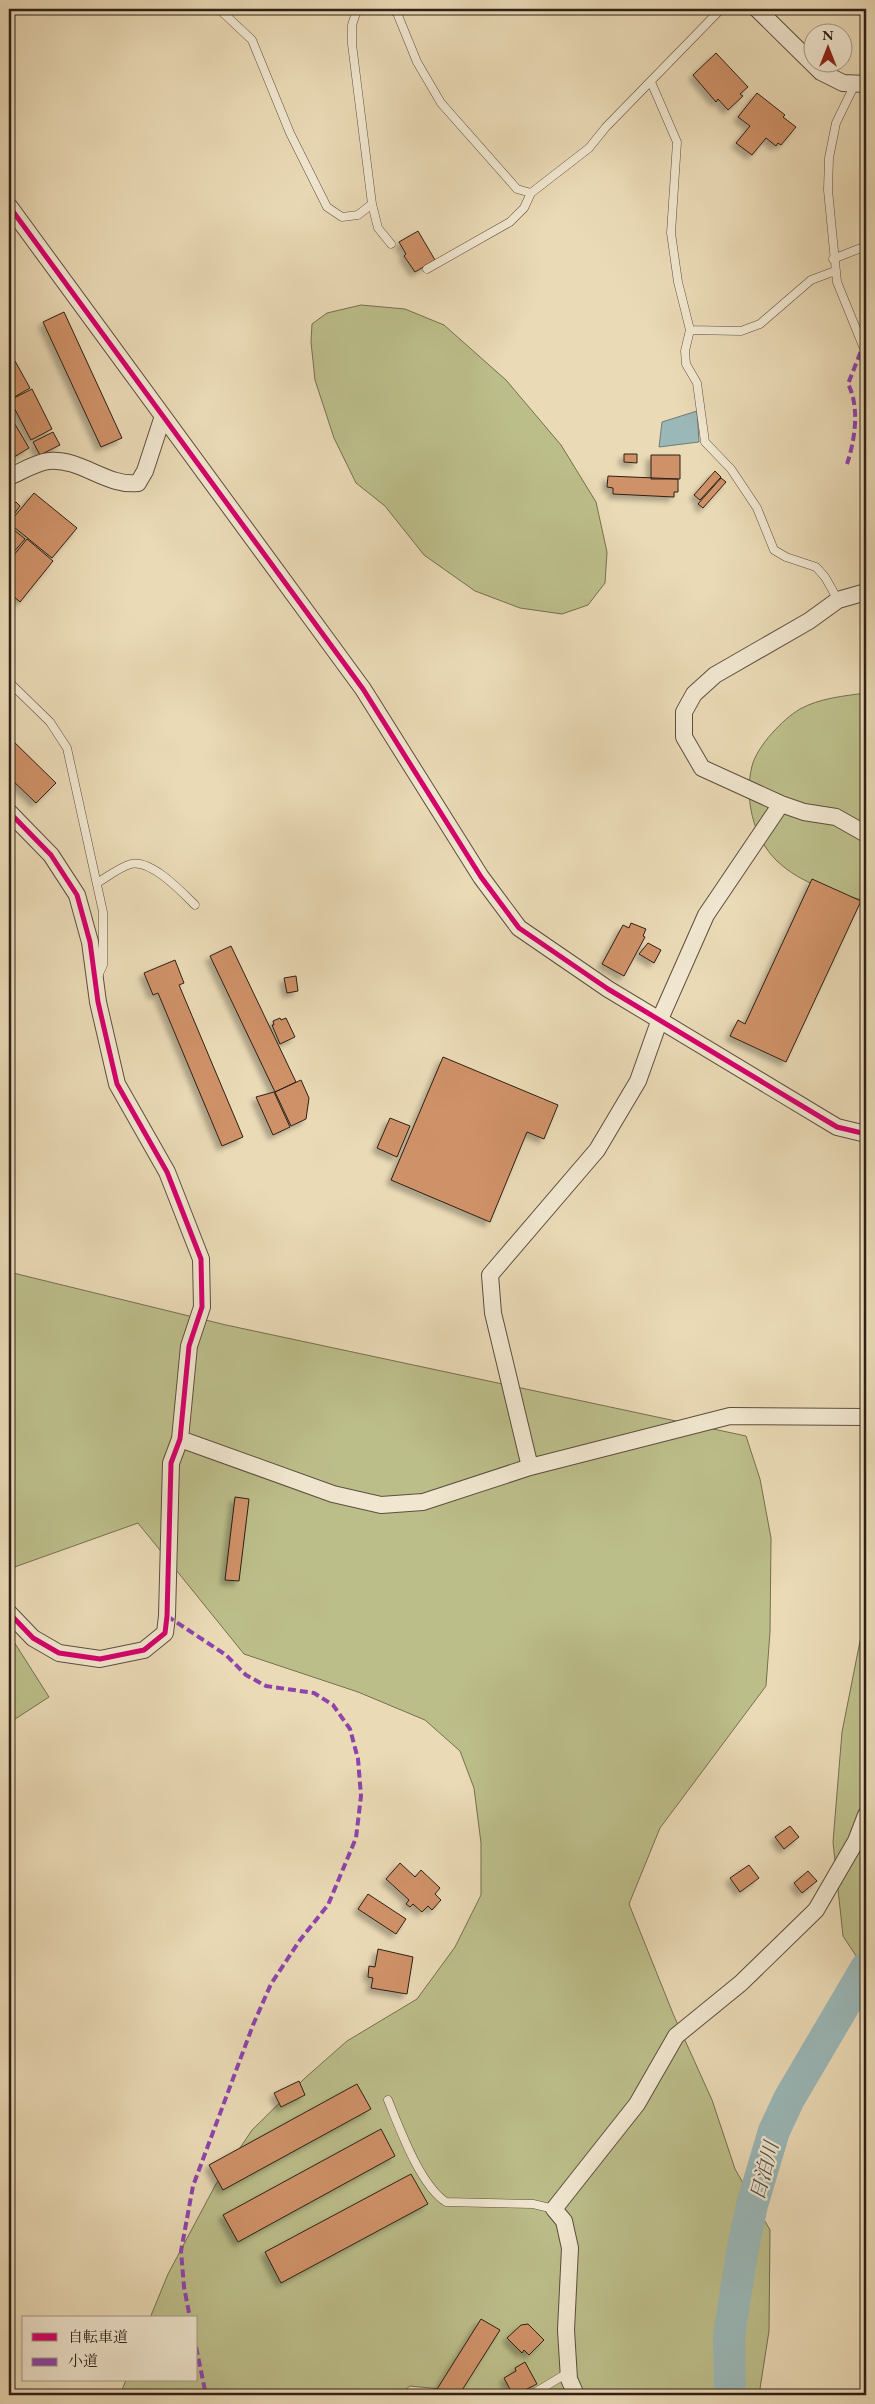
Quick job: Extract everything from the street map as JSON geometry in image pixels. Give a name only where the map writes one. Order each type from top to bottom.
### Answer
[{"type":"street","points":[[757,9],[821,72],[843,83],[861,84]]},
{"type":"street","points":[[9,206],[363,690],[481,877],[519,928],[608,989],[837,1127],[866,1134]]},
{"type":"street","points":[[9,477],[47,461],[66,461],[125,484],[138,483],[145,471],[164,416]]},
{"type":"street","points":[[866,592],[838,600],[809,621],[715,676],[694,694],[684,712],[684,737],[702,768],[781,804],[804,812],[836,816],[866,834]]},
{"type":"street","points":[[530,1467],[493,1313],[490,1275],[597,1150],[638,1081],[660,1019],[706,915],[781,804]]},
{"type":"street","points":[[9,812],[52,855],[76,895],[90,942],[95,983],[118,1084],[167,1172],[201,1259],[202,1307],[189,1346],[180,1439],[172,1463],[168,1616],[165,1633],[144,1650],[100,1659],[59,1653],[33,1638],[9,1614]]},
{"type":"street","points":[[180,1439],[333,1494],[381,1505],[423,1502],[530,1467],[730,1416],[866,1417]]},
{"type":"street","points":[[576,2395],[569,2379],[566,2330],[570,2248],[564,2221],[554,2209],[637,2104],[676,2036],[740,1983],[816,1910],[856,1841],[866,1815]]},
{"type":"lane","points":[[219,9],[252,40],[290,133],[327,207],[342,217],[358,215],[372,204]]},
{"type":"lane","points":[[361,9],[356,13],[352,25],[352,44],[372,204],[378,228],[391,244]]},
{"type":"lane","points":[[392,9],[397,13],[417,62],[442,103],[517,189],[531,193]]},
{"type":"lane","points":[[427,269],[510,222],[524,208],[531,193],[589,148],[606,127],[721,9]]},
{"type":"lane","points":[[651,82],[677,142],[671,233],[678,282],[690,330],[685,351],[686,364],[697,383],[705,442],[732,469],[752,500],[774,550],[786,557],[816,567],[825,577],[838,600]]},
{"type":"lane","points":[[861,84],[836,123],[829,158],[828,190],[833,259],[837,282],[863,346],[866,345]]},
{"type":"lane","points":[[833,259],[866,246]]},
{"type":"lane","points":[[690,330],[741,331],[760,324],[811,280],[835,271]]},
{"type":"lane","points":[[9,682],[50,722],[66,748],[103,912],[103,965],[95,983]]},
{"type":"lane","points":[[97,883],[132,864],[144,865],[174,883],[195,906]]},
{"type":"lane","points":[[388,2100],[407,2146],[435,2195],[446,2202],[533,2204],[554,2209]]},
{"type":"lane","points":[[531,2395],[569,2372]]},
{"type":"green space","points":[[361,305],[405,309],[444,325],[506,380],[561,445],[596,502],[607,552],[605,583],[588,605],[562,614],[520,608],[475,591],[424,555],[385,506],[356,483],[334,438],[315,380],[311,342],[312,324],[327,313]]},
{"type":"green space","points":[[866,693],[866,901],[819,887],[797,876],[777,861],[769,852],[756,829],[752,817],[749,791],[752,766],[759,750],[786,719],[800,709],[816,702]]},
{"type":"green space","points":[[9,1272],[226,1325],[746,1436],[760,1479],[771,1538],[770,1632],[766,1686],[660,1828],[629,1904],[674,2016],[712,2100],[735,2169],[770,2230],[769,2331],[759,2395],[459,2395],[451,2390],[410,2386],[398,2395],[120,2395],[125,2382],[198,2382],[198,2316],[151,2316],[168,2274],[216,2184],[252,2130],[305,2078],[347,2041],[417,1999],[455,1947],[481,1895],[481,1843],[474,1788],[460,1751],[425,1720],[358,1692],[244,1654],[138,1523],[9,1569]]},
{"type":"green space","points":[[866,1611],[866,1971],[843,1936],[833,1842],[842,1732]]},
{"type":"green space","points":[[9,1634],[49,1697],[9,1723]]},
{"type":"water","points":[[697,411],[699,442],[659,447],[662,422]]},
{"type":"building","points":[[716,53],[748,87],[740,94],[743,96],[728,110],[718,99],[716,102],[693,75]]},
{"type":"building","points":[[757,93],[785,115],[783,117],[796,127],[781,145],[778,143],[776,146],[766,138],[752,155],[736,143],[750,126],[738,117]]},
{"type":"building","points":[[418,231],[435,260],[415,272],[404,256],[406,254],[399,242]]},
{"type":"building","points":[[64,312],[122,438],[101,447],[43,322]]},
{"type":"building","points":[[15,361],[30,388],[9,400],[9,365]]},
{"type":"building","points":[[32,389],[52,429],[31,440],[10,400]]},
{"type":"building","points":[[9,414],[29,448],[9,460]]},
{"type":"building","points":[[53,432],[60,445],[40,455],[33,442]]},
{"type":"building","points":[[624,454],[637,454],[637,463],[624,462]]},
{"type":"building","points":[[651,455],[680,455],[680,479],[651,479]]},
{"type":"building","points":[[715,471],[721,477],[700,500],[694,495]]},
{"type":"building","points":[[608,476],[678,479],[678,492],[674,492],[674,497],[613,494],[613,488],[607,487]]},
{"type":"building","points":[[721,478],[726,482],[703,508],[698,504]]},
{"type":"building","points":[[34,493],[77,528],[52,558],[9,523]]},
{"type":"building","points":[[16,502],[20,506],[9,521],[9,504],[12,506]]},
{"type":"building","points":[[9,526],[25,539],[11,555],[9,553]]},
{"type":"building","points":[[27,539],[53,561],[20,602],[12,595],[9,598],[9,561]]},
{"type":"building","points":[[9,737],[56,783],[36,803],[9,777]]},
{"type":"building","points":[[812,879],[861,901],[786,1062],[730,1036],[738,1020],[745,1024]]},
{"type":"building","points":[[631,923],[646,929],[643,936],[645,937],[624,976],[602,964],[623,925],[629,928]]},
{"type":"building","points":[[648,943],[661,950],[654,963],[639,954]]},
{"type":"building","points":[[231,946],[296,1082],[275,1092],[210,956]]},
{"type":"building","points":[[175,960],[184,983],[179,985],[243,1137],[222,1146],[158,993],[153,995],[144,973]]},
{"type":"building","points":[[296,976],[298,991],[287,993],[284,978]]},
{"type":"building","points":[[280,1018],[281,1020],[286,1018],[295,1037],[280,1044],[272,1025],[274,1025],[273,1021]]},
{"type":"building","points":[[443,1057],[558,1105],[544,1139],[527,1132],[490,1222],[391,1180]]},
{"type":"building","points":[[301,1080],[309,1098],[306,1119],[291,1126],[275,1092]]},
{"type":"building","points":[[274,1092],[290,1127],[273,1135],[256,1097]]},
{"type":"building","points":[[390,1118],[410,1126],[397,1157],[377,1148]]},
{"type":"building","points":[[235,1497],[249,1499],[239,1581],[225,1580]]},
{"type":"building","points":[[790,1826],[799,1837],[784,1849],[775,1837]]},
{"type":"building","points":[[400,1863],[415,1877],[421,1870],[440,1888],[435,1894],[441,1900],[432,1910],[428,1906],[422,1912],[413,1904],[410,1907],[406,1904],[409,1900],[386,1879]]},
{"type":"building","points":[[749,1865],[759,1878],[740,1892],[730,1878]]},
{"type":"building","points":[[808,1871],[817,1881],[802,1893],[794,1883]]},
{"type":"building","points":[[368,1894],[406,1919],[396,1934],[358,1909]]},
{"type":"building","points":[[378,1949],[413,1957],[407,1994],[371,1988],[373,1978],[368,1977],[369,1966],[375,1967]]},
{"type":"building","points":[[299,2081],[305,2095],[281,2107],[274,2093]]},
{"type":"building","points":[[357,2084],[371,2109],[223,2190],[209,2165]]},
{"type":"building","points":[[381,2129],[395,2156],[238,2242],[223,2215]]},
{"type":"building","points":[[411,2174],[428,2204],[281,2283],[265,2252]]},
{"type":"building","points":[[481,2319],[500,2330],[459,2395],[435,2395],[434,2394]]},
{"type":"building","points":[[528,2324],[544,2340],[529,2355],[524,2350],[522,2353],[507,2338],[521,2325]]},
{"type":"building","points":[[525,2362],[537,2384],[517,2394],[516,2391],[512,2393],[504,2378],[516,2371],[515,2368]]},
{"type":"waterway","name":"日泊川","points":[[730,2395],[729,2336],[742,2252],[752,2205],[774,2131],[789,2099],[866,1968]]},
{"type":"marked path","points":[[847,464],[855,424],[854,403],[848,384],[863,346]]},
{"type":"marked path","points":[[167,1616],[226,1655],[246,1675],[266,1686],[314,1693],[333,1705],[350,1729],[358,1759],[361,1796],[356,1838],[328,1905],[300,1940],[271,1984],[253,2025],[193,2186],[181,2251],[184,2287],[190,2316]]},
{"type":"marked path","points":[[198,2357],[206,2395]]},
{"type":"cycle path","points":[[9,206],[363,689],[481,877],[519,928],[608,989],[837,1127],[866,1134]]},
{"type":"cycle path","points":[[9,812],[51,855],[77,895],[90,942],[98,1002],[117,1084],[167,1172],[201,1259],[202,1307],[189,1346],[180,1439],[171,1463],[165,1633],[144,1650],[100,1659],[59,1653],[33,1638],[9,1613]]}]
